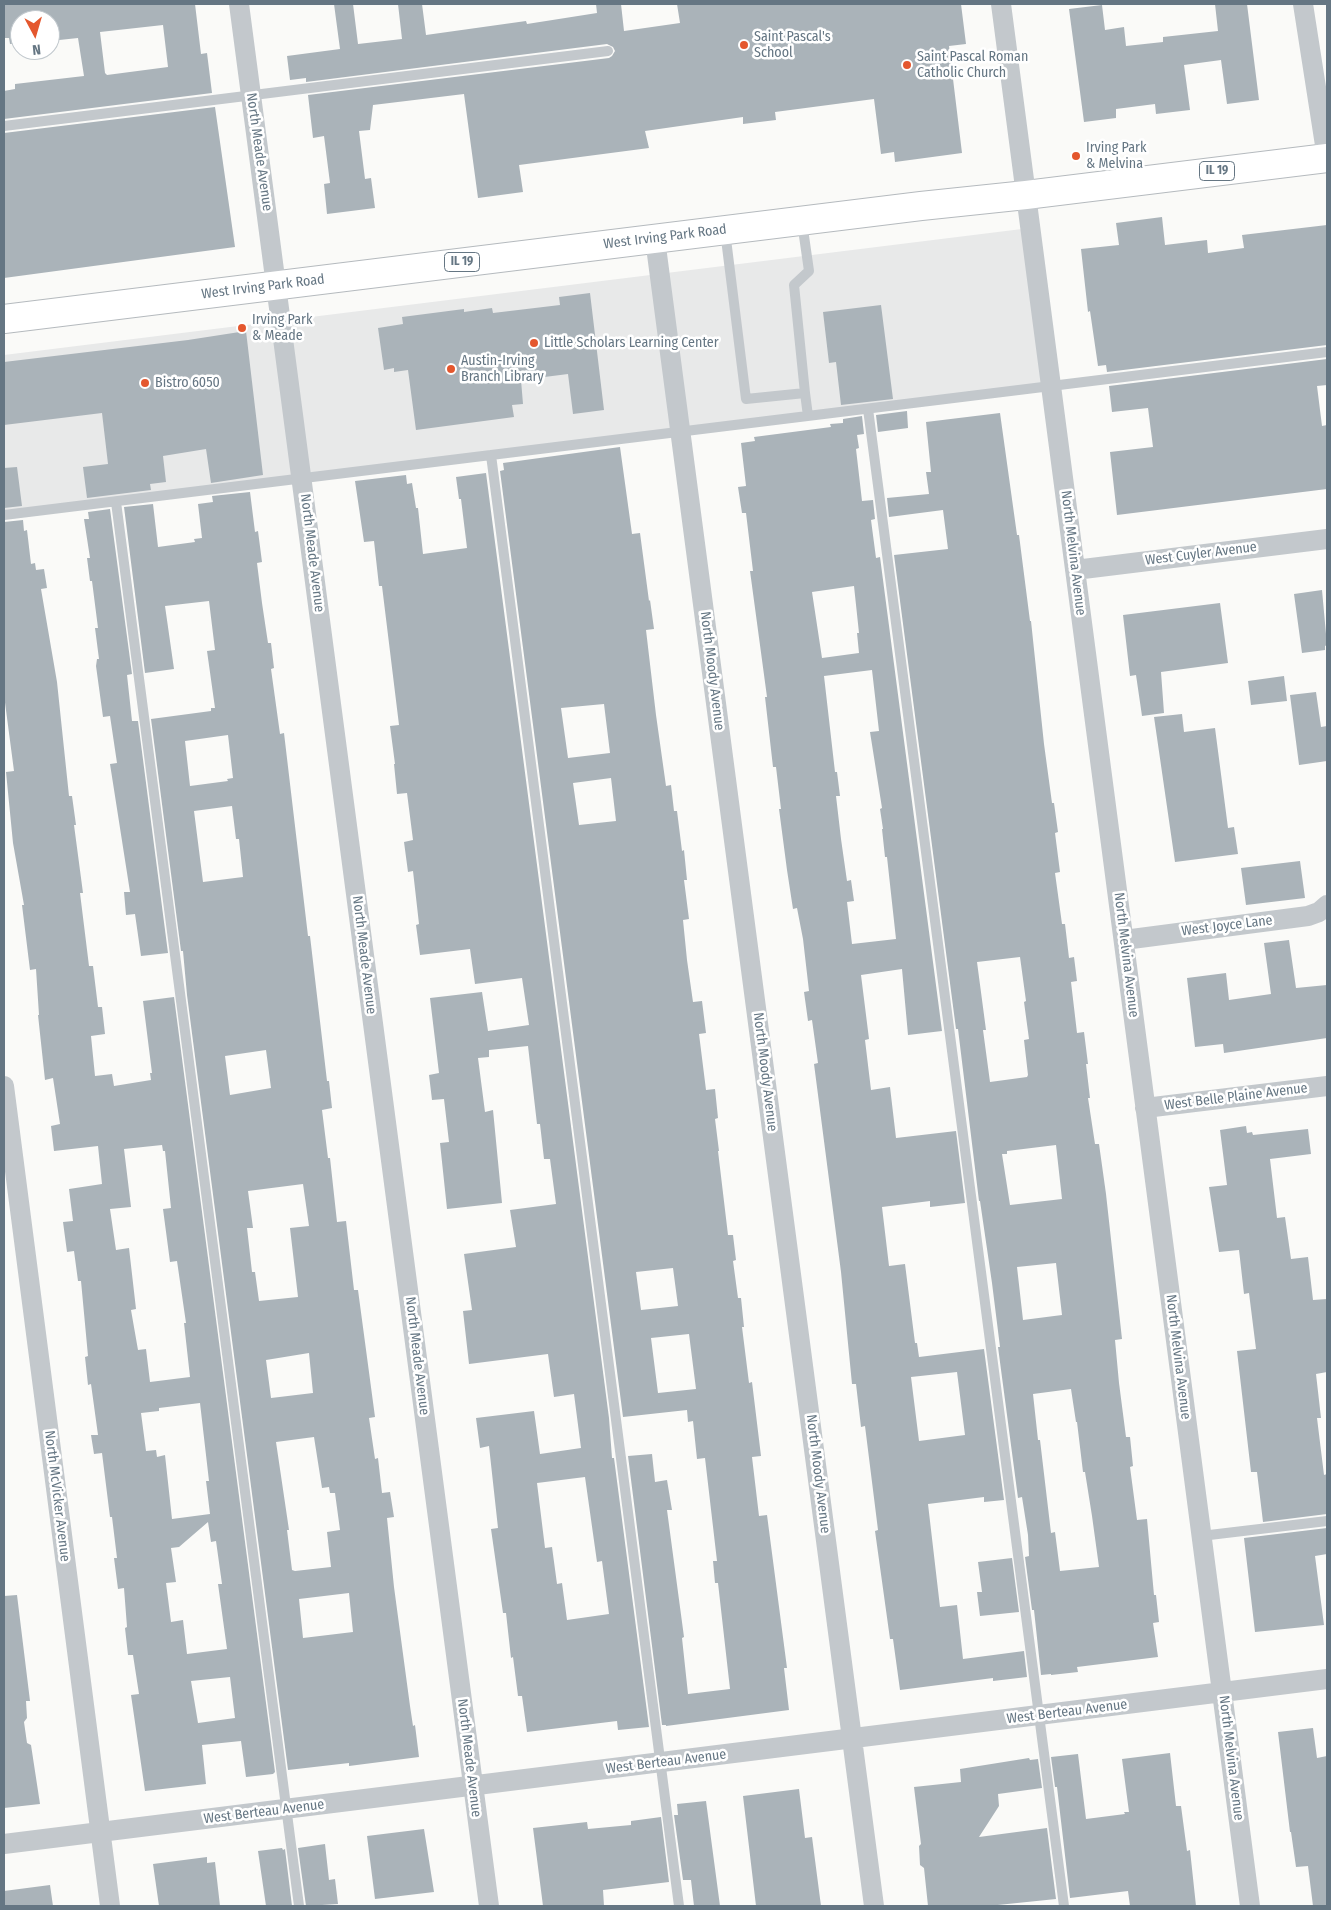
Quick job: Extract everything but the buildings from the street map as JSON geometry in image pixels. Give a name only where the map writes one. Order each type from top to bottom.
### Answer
[{"type":"main road","name":"West Irving Park Road","points":[[4,319],[802,220],[1327,158]]},
{"type":"street","name":"North Meade Avenue","points":[[238,4],[489,1906]]},
{"type":"street","name":"North Melvina Avenue","points":[[1001,4],[1250,1906]]},
{"type":"street","points":[[1304,4],[1327,158]]},
{"type":"street","name":"North Moody Avenue","points":[[655,239],[874,1906]]},
{"type":"street","name":"West Cuyler Avenue","points":[[1075,570],[1327,539]]},
{"type":"street","name":"West Joyce Lane","points":[[1124,940],[1308,916],[1319,912],[1327,905]]},
{"type":"street","name":"West Belle Plaine Avenue","points":[[1145,1108],[1327,1086]]},
{"type":"street","name":"North McVicker Avenue","points":[[4,1087],[110,1906]]},
{"type":"street","name":"West Berteau Avenue","points":[[4,1844],[1327,1680]]},
{"type":"lane","points":[[4,126],[608,51]]},
{"type":"lane","points":[[802,220],[810,272],[794,285],[808,416]]},
{"type":"lane","points":[[725,230],[746,399],[805,393]]},
{"type":"lane","points":[[4,515],[1327,352]]},
{"type":"lane","points":[[868,408],[1064,1906]]},
{"type":"lane","points":[[491,455],[679,1906]]},
{"type":"lane","points":[[116,502],[298,1906]]},
{"type":"lane","points":[[1202,1536],[1327,1521]]},
{"type":"shaded area","points":[[1030,228],[1049,384],[4,513],[4,355]]},
{"type":"place","name":"Saint Pascal's School","points":[[744,45]]},
{"type":"place","name":"Saint Pascal Roman Catholic Church","points":[[907,65]]},
{"type":"place","name":"Irving Park & Melvina","points":[[1076,156]]},
{"type":"place","name":"Irving Park & Meade","points":[[242,328]]},
{"type":"place","name":"Little Scholars Learning Center","points":[[534,343]]},
{"type":"place","name":"Austin-Irving Branch Library","points":[[451,369]]},
{"type":"place","name":"Bistro 6050","points":[[145,383]]}]
